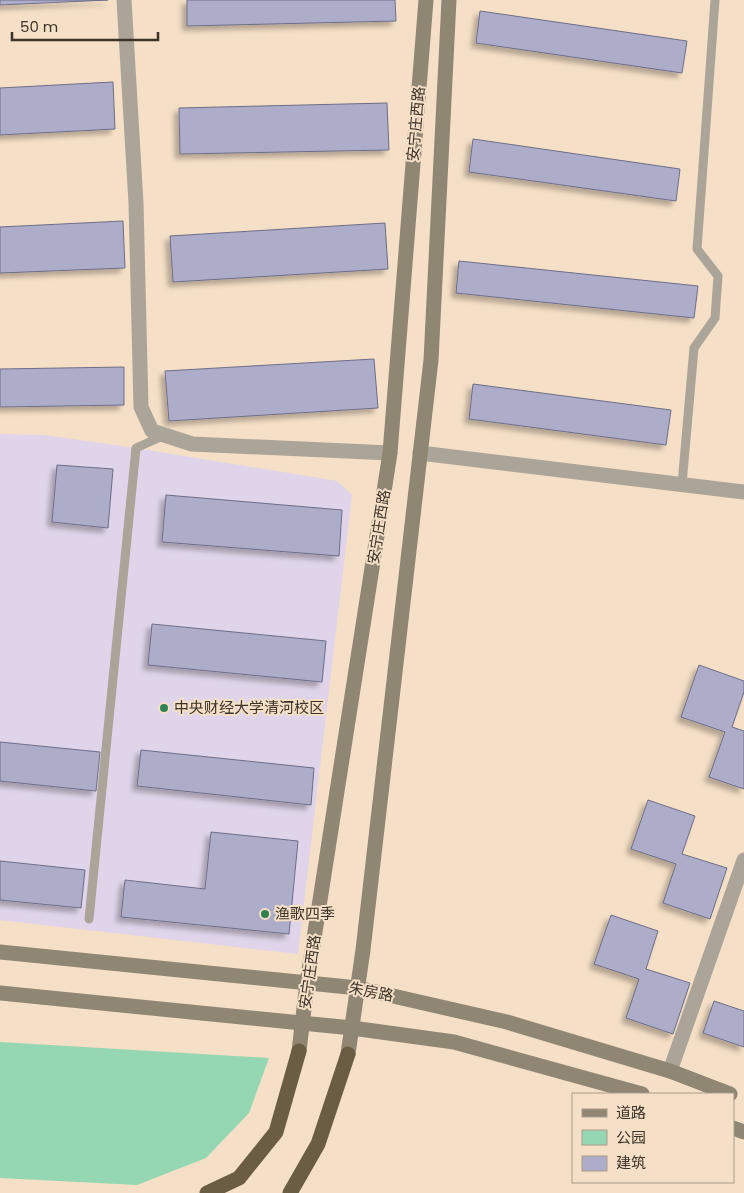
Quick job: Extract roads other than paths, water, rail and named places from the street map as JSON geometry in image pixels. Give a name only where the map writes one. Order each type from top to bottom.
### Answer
[{"type":"highway","points":[[208,1193],[239,1178],[276,1132],[299,1051]]},
{"type":"highway","points":[[290,1193],[318,1144],[348,1054]]},
{"type":"main road","name":"安宁庄西路","points":[[299,1051],[307,983],[390,453],[426,0]]},
{"type":"main road","points":[[348,1054],[358,988],[431,360],[449,0]]},
{"type":"main road","name":"朱房路","points":[[0,952],[358,988],[507,1022],[670,1071],[727,1093]]},
{"type":"main road","points":[[0,993],[352,1028],[454,1042],[638,1093]]},
{"type":"street","points":[[124,0],[136,203],[141,407],[152,431],[192,444],[390,453]]},
{"type":"street","points":[[420,454],[744,492]]},
{"type":"street","points":[[670,1071],[744,860]]},
{"type":"lane","points":[[682,484],[694,348],[714,318],[718,276],[698,248],[715,0]]},
{"type":"lane","points":[[89,919],[136,448],[165,435]]},
{"type":"place","name":"中央财经大学清河校区","points":[[164,708]]},
{"type":"place","name":"渔歌四季","points":[[265,914]]}]
